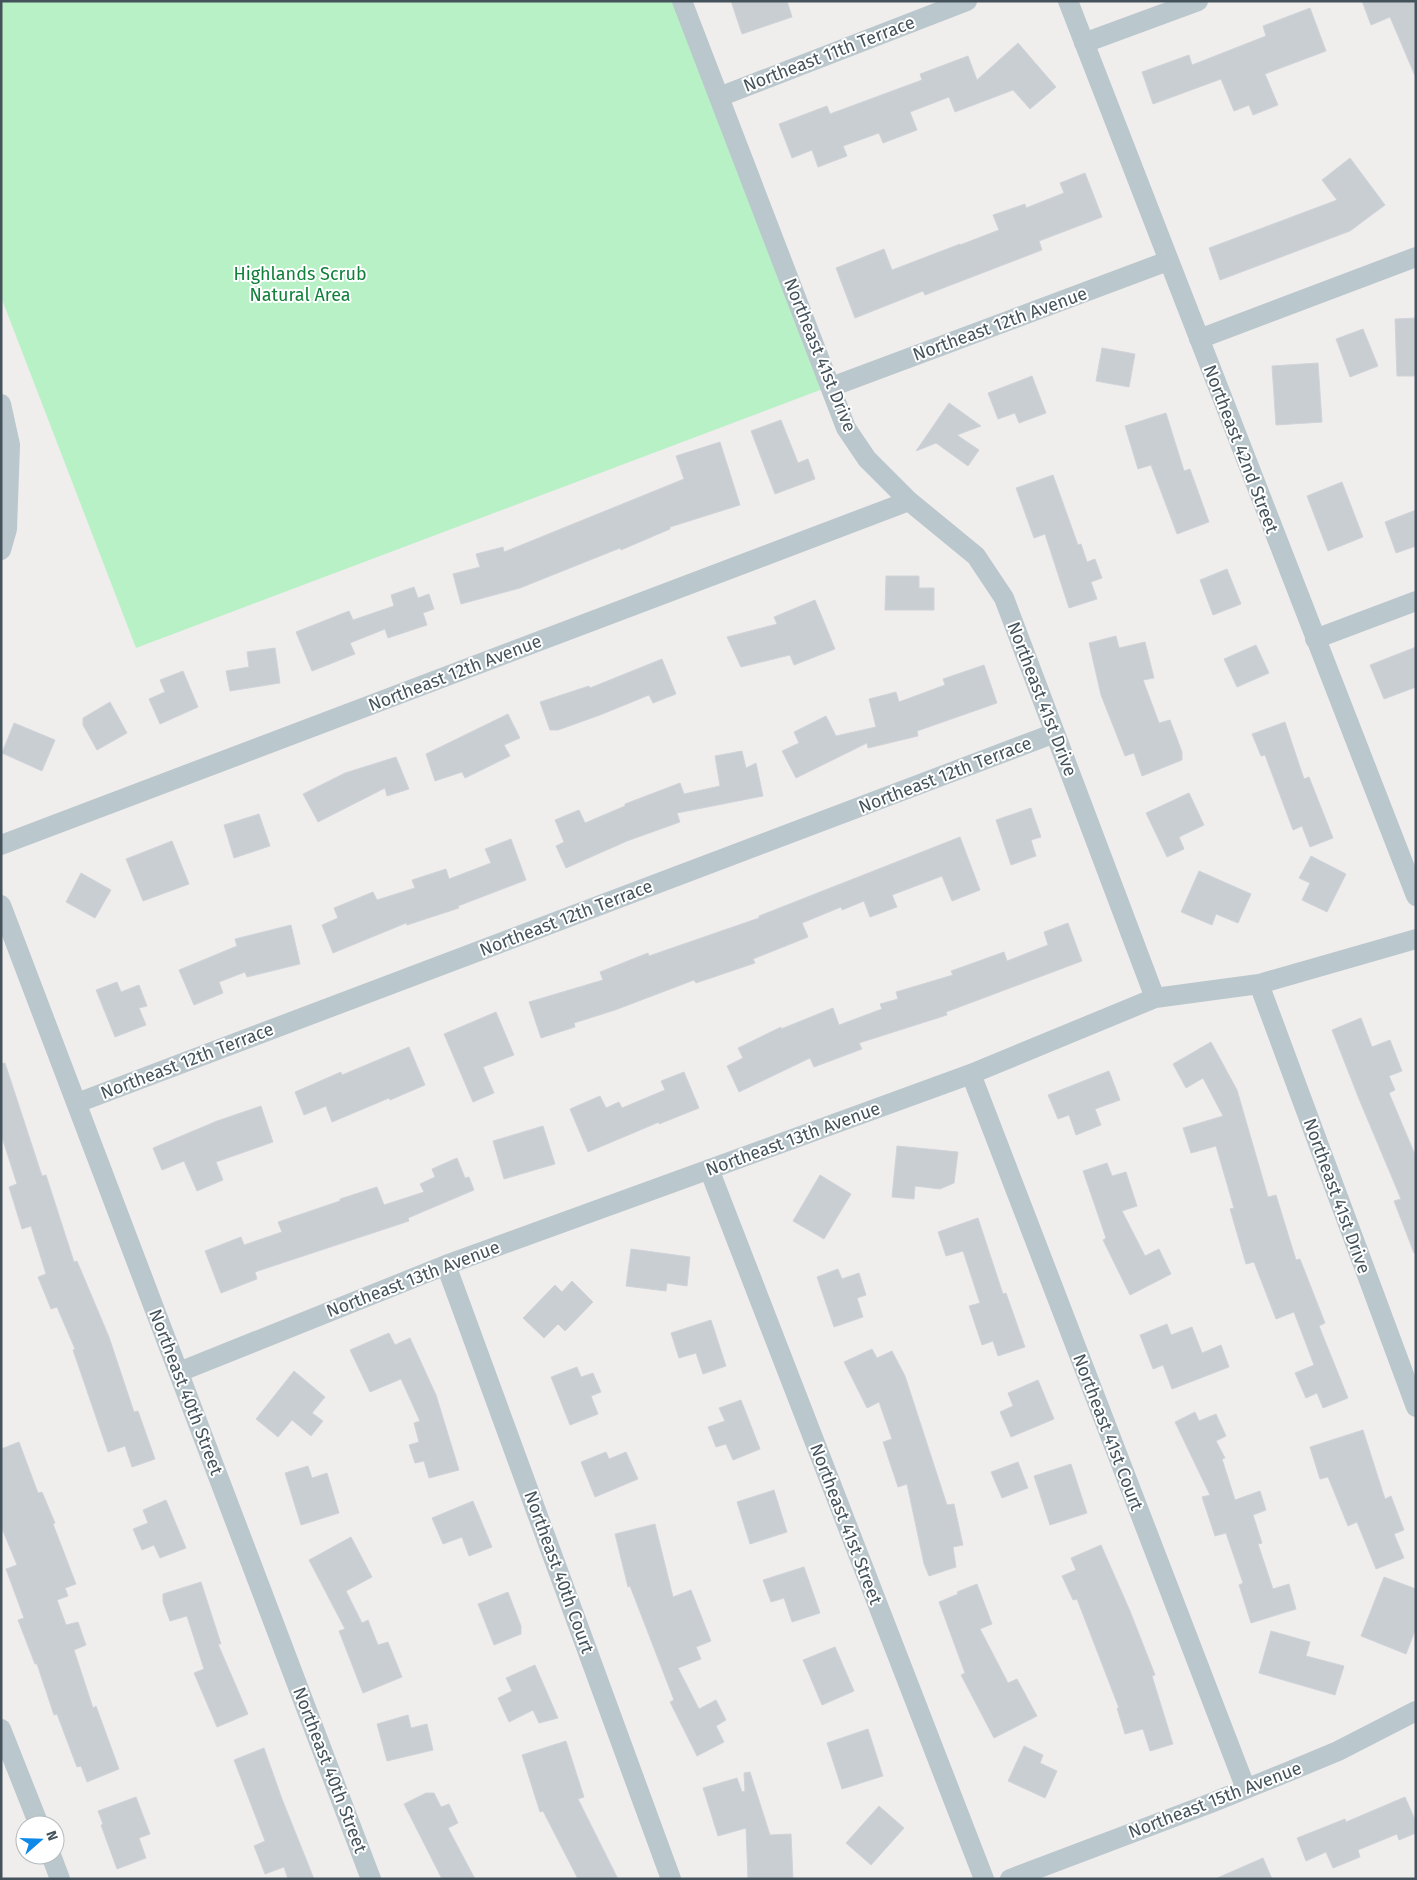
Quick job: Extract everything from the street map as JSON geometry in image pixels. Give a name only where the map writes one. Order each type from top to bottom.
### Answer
[{"type":"street","name":"Northeast 41st Drive","points":[[682,1],[846,428],[867,460],[909,501],[976,556],[1004,598],[1155,998]]},
{"type":"street","name":"Northeast 11th Terrace","points":[[719,96],[967,1]]},
{"type":"street","name":"Northeast 42nd Street","points":[[1068,1],[1416,896]]},
{"type":"street","points":[[1084,43],[1198,1]]},
{"type":"street","points":[[1198,339],[1416,257]]},
{"type":"street","name":"Northeast 12th Avenue","points":[[831,387],[1168,261]]},
{"type":"street","points":[[1,404],[10,445],[8,529],[1,550]]},
{"type":"street","name":"Northeast 12th Avenue","points":[[1,845],[909,501]]},
{"type":"street","points":[[1316,639],[1416,601]]},
{"type":"street","name":"Northeast 12th Terrace","points":[[77,1103],[1055,733]]},
{"type":"street","name":"Northeast 40th Street","points":[[1,905],[371,1879]]},
{"type":"street","name":"Northeast 13th Avenue","points":[[179,1372],[446,1265],[971,1074],[1155,998],[1259,984],[1416,939]]},
{"type":"street","name":"Northeast 41st Drive","points":[[1259,984],[1416,1407]]},
{"type":"street","name":"Northeast 41st Court","points":[[971,1074],[1246,1789]]},
{"type":"street","name":"Northeast 41st Street","points":[[709,1170],[984,1879]]},
{"type":"street","name":"Northeast 40th Court","points":[[446,1265],[671,1879]]},
{"type":"street","name":"Northeast 15th Avenue","points":[[1010,1879],[1246,1789],[1338,1751],[1416,1711]]},
{"type":"street","points":[[1,1728],[35,1815]]},
{"type":"street","points":[[55,1865],[60,1879]]},
{"type":"green space","name":"Highlands Scrub Natural Area","points":[[1,1],[677,1],[828,387],[136,648],[1,297]]},
{"type":"building","points":[[731,1],[787,1],[792,17],[742,34]]},
{"type":"building","points":[[1362,1],[1416,1],[1416,78],[1390,17],[1371,25]]},
{"type":"building","points":[[1310,8],[1326,51],[1265,74],[1278,105],[1253,115],[1249,105],[1234,111],[1221,79],[1153,104],[1142,72],[1189,55],[1192,65],[1266,36],[1263,26]]},
{"type":"building","points":[[1018,43],[1056,87],[1030,109],[1013,90],[955,112],[949,97],[910,112],[917,130],[883,143],[879,133],[843,146],[847,156],[818,167],[812,150],[792,158],[779,124],[827,106],[830,114],[922,80],[920,74],[968,56],[977,80]]},
{"type":"building","points":[[1350,158],[1385,205],[1350,231],[1220,280],[1209,248],[1337,200],[1322,180]]},
{"type":"building","points":[[1085,173],[1102,217],[1039,241],[1042,250],[925,295],[923,291],[855,318],[836,268],[884,249],[892,270],[960,245],[999,230],[993,215],[1025,204],[1026,208],[1064,193],[1060,183]]},
{"type":"building","points":[[1416,318],[1416,376],[1397,376],[1395,319]]},
{"type":"building","points":[[1363,329],[1378,366],[1350,377],[1336,339]]},
{"type":"building","points":[[1102,348],[1135,354],[1129,387],[1096,381]]},
{"type":"building","points":[[1318,363],[1322,422],[1276,425],[1272,366]]},
{"type":"building","points":[[1032,376],[1046,413],[1019,423],[1015,413],[998,419],[988,393]]},
{"type":"building","points":[[949,403],[981,426],[957,435],[979,450],[968,466],[936,443],[916,451]]},
{"type":"building","points":[[1166,413],[1184,471],[1190,469],[1209,522],[1177,534],[1151,465],[1138,469],[1125,426]]},
{"type":"building","points":[[781,420],[798,463],[808,459],[815,479],[775,494],[751,431]]},
{"type":"building","points":[[720,442],[740,505],[670,527],[670,529],[621,550],[620,548],[520,588],[461,604],[453,574],[480,567],[476,554],[503,547],[504,552],[684,479],[676,456]]},
{"type":"building","points":[[1053,475],[1078,545],[1081,544],[1087,562],[1095,559],[1102,578],[1091,582],[1097,599],[1069,608],[1045,534],[1034,538],[1016,488]]},
{"type":"building","points":[[1342,482],[1363,537],[1328,551],[1307,496]]},
{"type":"building","points":[[1416,510],[1416,546],[1396,553],[1385,522]]},
{"type":"building","points":[[1227,569],[1241,604],[1213,615],[1200,580]]},
{"type":"building","points":[[886,576],[919,576],[919,588],[934,588],[934,610],[885,610]]},
{"type":"building","points":[[414,587],[418,598],[429,594],[434,609],[423,613],[427,625],[388,638],[385,629],[350,643],[355,654],[312,671],[296,632],[349,611],[353,620],[394,606],[391,595]]},
{"type":"building","points":[[815,600],[835,649],[794,665],[790,655],[741,667],[727,637],[777,624],[774,617]]},
{"type":"building","points":[[1116,636],[1119,648],[1145,642],[1154,678],[1143,680],[1159,723],[1170,720],[1182,752],[1182,760],[1142,776],[1134,753],[1125,756],[1101,695],[1089,643]]},
{"type":"building","points":[[1256,645],[1269,673],[1237,687],[1224,659]]},
{"type":"building","points":[[1416,647],[1416,687],[1384,699],[1370,665]]},
{"type":"building","points":[[275,648],[280,683],[230,691],[226,671],[249,667],[247,652]]},
{"type":"building","points":[[662,659],[676,694],[653,703],[649,695],[558,730],[550,730],[540,702],[589,686],[590,688]]},
{"type":"building","points":[[984,665],[997,703],[917,731],[918,736],[868,748],[867,743],[796,778],[782,751],[799,743],[794,732],[826,716],[836,736],[876,727],[869,699],[896,692],[899,702],[945,685],[943,679]]},
{"type":"building","points":[[183,671],[198,707],[160,724],[149,699],[165,692],[160,680]]},
{"type":"building","points":[[110,702],[127,733],[97,750],[83,725],[83,718]]},
{"type":"building","points":[[508,714],[520,738],[504,745],[510,756],[465,778],[462,772],[435,781],[426,754]]},
{"type":"building","points":[[1285,722],[1304,779],[1309,777],[1333,838],[1310,847],[1302,826],[1293,830],[1265,755],[1261,756],[1252,734]]},
{"type":"building","points":[[14,723],[55,740],[42,771],[2,753]]},
{"type":"building","points":[[742,751],[746,768],[756,763],[763,796],[677,813],[680,822],[627,841],[566,868],[556,846],[564,842],[555,820],[579,810],[585,823],[625,806],[625,804],[680,783],[684,794],[720,786],[715,756]]},
{"type":"building","points":[[396,757],[409,789],[387,796],[385,788],[318,822],[303,794],[345,773]]},
{"type":"building","points":[[1189,793],[1204,825],[1179,837],[1184,849],[1167,857],[1146,813]]},
{"type":"building","points":[[1031,808],[1041,837],[1031,840],[1036,856],[1011,865],[996,820]]},
{"type":"building","points":[[259,814],[270,846],[234,858],[224,825]]},
{"type":"building","points":[[960,837],[980,890],[952,901],[942,876],[892,895],[897,907],[870,917],[864,901],[842,910],[841,907],[802,923],[808,937],[753,959],[755,963],[696,983],[694,980],[615,1010],[574,1023],[575,1027],[541,1038],[529,1002],[603,980],[600,972],[648,953],[649,956],[759,918],[759,916]]},
{"type":"building","points":[[511,839],[526,880],[458,906],[459,908],[407,925],[406,923],[333,953],[322,925],[338,918],[334,908],[373,892],[377,900],[415,888],[412,880],[446,869],[449,879],[491,863],[485,849]]},
{"type":"building","points":[[172,841],[189,884],[143,901],[126,859]]},
{"type":"building","points":[[1311,856],[1346,874],[1327,912],[1302,900],[1310,883],[1299,878]]},
{"type":"building","points":[[1199,871],[1251,894],[1238,923],[1216,914],[1212,925],[1181,912]]},
{"type":"building","points":[[81,873],[111,890],[95,918],[66,902]]},
{"type":"building","points":[[1068,923],[1082,961],[946,1012],[947,1015],[859,1043],[862,1049],[814,1067],[810,1058],[739,1092],[727,1066],[743,1058],[738,1048],[781,1027],[781,1029],[833,1008],[839,1025],[882,1009],[880,1004],[898,999],[896,992],[953,975],[951,971],[1004,952],[1007,961],[1048,945],[1044,932]]},
{"type":"building","points":[[291,925],[300,964],[247,977],[245,972],[219,982],[223,993],[194,1005],[179,970],[237,946],[235,939]]},
{"type":"building","points":[[117,982],[121,992],[139,985],[147,1006],[139,1008],[146,1025],[115,1037],[96,990]]},
{"type":"building","points":[[496,1012],[514,1055],[483,1067],[494,1093],[473,1102],[444,1034]]},
{"type":"building","points":[[1361,1018],[1372,1047],[1390,1040],[1402,1071],[1389,1076],[1395,1090],[1389,1093],[1416,1157],[1416,1252],[1414,1253],[1394,1201],[1401,1199],[1332,1030]]},
{"type":"building","points":[[1211,1042],[1237,1090],[1268,1197],[1276,1195],[1296,1260],[1300,1259],[1325,1323],[1319,1326],[1348,1398],[1323,1408],[1317,1393],[1306,1398],[1295,1373],[1314,1365],[1294,1312],[1276,1319],[1254,1262],[1246,1264],[1230,1209],[1234,1208],[1216,1146],[1191,1153],[1183,1128],[1223,1116],[1203,1078],[1186,1088],[1173,1064]]},
{"type":"building","points":[[409,1047],[425,1085],[332,1122],[326,1106],[304,1115],[295,1092],[341,1072],[342,1075]]},
{"type":"building","points":[[5,1063],[42,1176],[46,1175],[74,1262],[77,1261],[109,1337],[134,1412],[138,1411],[155,1459],[132,1467],[125,1446],[108,1452],[73,1350],[75,1349],[57,1307],[51,1309],[38,1277],[46,1274],[31,1226],[22,1229],[9,1187],[17,1184],[1,1134],[1,1064]]},
{"type":"building","points":[[1109,1071],[1120,1100],[1095,1109],[1101,1125],[1076,1135],[1069,1115],[1058,1119],[1048,1095]]},
{"type":"building","points":[[684,1072],[699,1108],[659,1124],[659,1122],[588,1152],[570,1109],[600,1096],[606,1108],[619,1102],[622,1108],[665,1090],[661,1081]]},
{"type":"building","points":[[261,1106],[273,1142],[216,1162],[223,1180],[197,1191],[184,1161],[162,1170],[153,1148],[217,1121]]},
{"type":"building","points":[[543,1126],[555,1164],[504,1179],[493,1141]]},
{"type":"building","points":[[897,1146],[958,1152],[954,1183],[940,1189],[915,1186],[914,1199],[892,1197]]},
{"type":"building","points":[[457,1158],[465,1178],[469,1177],[474,1190],[408,1218],[409,1221],[255,1272],[257,1279],[221,1293],[205,1251],[241,1237],[244,1245],[282,1232],[278,1222],[377,1187],[384,1205],[424,1192],[420,1184],[435,1177],[432,1169]]},
{"type":"building","points":[[1107,1163],[1112,1176],[1126,1172],[1137,1206],[1122,1211],[1145,1256],[1159,1249],[1171,1274],[1130,1295],[1103,1240],[1106,1238],[1083,1171]]},
{"type":"building","points":[[820,1175],[851,1194],[824,1239],[793,1221]]},
{"type":"building","points":[[978,1218],[1003,1294],[1006,1293],[1025,1347],[998,1356],[993,1341],[982,1345],[969,1306],[980,1303],[963,1251],[946,1256],[938,1232]]},
{"type":"building","points":[[631,1249],[690,1257],[687,1286],[667,1283],[666,1291],[626,1286]]},
{"type":"building","points":[[838,1269],[842,1279],[859,1273],[866,1295],[857,1298],[863,1317],[834,1327],[817,1277]]},
{"type":"building","points":[[572,1281],[593,1302],[565,1331],[558,1324],[544,1338],[523,1318],[555,1285],[562,1292]]},
{"type":"building","points":[[711,1320],[726,1366],[703,1374],[696,1353],[679,1358],[671,1333]]},
{"type":"building","points":[[1167,1324],[1171,1335],[1192,1327],[1202,1353],[1221,1345],[1229,1367],[1172,1389],[1163,1365],[1153,1369],[1140,1335]]},
{"type":"building","points":[[389,1333],[395,1345],[410,1338],[436,1395],[459,1470],[429,1478],[424,1461],[415,1463],[409,1445],[419,1442],[414,1423],[420,1421],[401,1379],[370,1392],[350,1350]]},
{"type":"building","points":[[872,1349],[877,1358],[892,1351],[905,1376],[947,1505],[954,1504],[963,1545],[953,1547],[956,1567],[929,1576],[924,1564],[907,1484],[898,1487],[883,1442],[892,1439],[879,1402],[867,1408],[844,1362]]},
{"type":"building","points":[[577,1367],[581,1377],[593,1373],[601,1392],[591,1396],[598,1414],[570,1425],[551,1377]]},
{"type":"building","points":[[294,1371],[325,1397],[312,1413],[323,1421],[311,1436],[292,1420],[278,1437],[256,1419]]},
{"type":"building","points":[[1038,1380],[1054,1419],[1011,1437],[1000,1412],[1013,1406],[1008,1393]]},
{"type":"building","points":[[741,1400],[760,1449],[733,1460],[726,1444],[716,1447],[708,1427],[725,1421],[719,1408]]},
{"type":"building","points":[[1195,1412],[1199,1421],[1216,1414],[1226,1436],[1216,1441],[1225,1458],[1222,1459],[1235,1500],[1260,1491],[1266,1510],[1253,1515],[1262,1543],[1258,1544],[1273,1589],[1289,1584],[1296,1609],[1251,1623],[1239,1585],[1243,1583],[1226,1533],[1215,1536],[1202,1497],[1210,1495],[1175,1422]]},
{"type":"building","points":[[1363,1430],[1385,1499],[1391,1496],[1404,1530],[1394,1534],[1404,1558],[1376,1569],[1357,1522],[1348,1526],[1328,1477],[1320,1479],[1310,1447]]},
{"type":"building","points":[[19,1442],[38,1493],[42,1492],[55,1523],[53,1524],[76,1584],[65,1588],[68,1596],[57,1600],[66,1625],[78,1622],[86,1645],[74,1650],[93,1708],[96,1706],[119,1769],[87,1782],[81,1766],[77,1767],[57,1714],[54,1715],[37,1664],[35,1664],[18,1620],[24,1618],[6,1569],[17,1565],[1,1526],[1,1449]]},
{"type":"building","points":[[606,1452],[609,1459],[626,1452],[638,1479],[595,1497],[581,1462]]},
{"type":"building","points":[[1018,1462],[1028,1488],[1002,1498],[991,1472]]},
{"type":"building","points":[[1071,1464],[1087,1513],[1050,1525],[1034,1476]]},
{"type":"building","points":[[308,1466],[312,1478],[327,1473],[339,1513],[301,1525],[285,1473]]},
{"type":"building","points":[[774,1490],[787,1532],[750,1544],[737,1502]]},
{"type":"building","points":[[166,1500],[186,1548],[160,1558],[154,1545],[142,1550],[133,1529],[148,1523],[143,1510]]},
{"type":"building","points":[[473,1501],[492,1547],[469,1556],[462,1537],[443,1544],[432,1518]]},
{"type":"building","points":[[655,1524],[673,1597],[691,1590],[711,1641],[696,1647],[701,1659],[678,1668],[699,1709],[716,1700],[726,1720],[716,1726],[724,1742],[697,1756],[670,1702],[674,1700],[630,1586],[628,1587],[615,1534]]},
{"type":"building","points":[[351,1537],[372,1577],[346,1591],[362,1623],[368,1620],[378,1645],[388,1642],[402,1677],[363,1693],[339,1631],[345,1629],[309,1560]]},
{"type":"building","points":[[1101,1545],[1155,1675],[1152,1676],[1173,1744],[1150,1751],[1143,1729],[1125,1734],[1117,1708],[1119,1708],[1077,1599],[1073,1600],[1062,1576],[1076,1570],[1071,1558]]},
{"type":"building","points":[[804,1567],[820,1613],[792,1622],[784,1598],[771,1602],[763,1580]]},
{"type":"building","points":[[1384,1577],[1416,1589],[1416,1628],[1406,1654],[1361,1636]]},
{"type":"building","points":[[201,1582],[221,1644],[218,1644],[248,1714],[217,1727],[194,1673],[204,1669],[187,1616],[170,1621],[163,1602],[163,1594]]},
{"type":"building","points":[[977,1584],[992,1624],[980,1629],[1008,1683],[1017,1679],[1037,1716],[994,1738],[961,1675],[965,1673],[939,1602]]},
{"type":"building","points":[[508,1592],[521,1626],[521,1634],[494,1645],[478,1604]]},
{"type":"building","points":[[1271,1631],[1310,1642],[1306,1656],[1344,1666],[1335,1695],[1259,1673]]},
{"type":"building","points":[[835,1647],[854,1691],[822,1705],[803,1660]]},
{"type":"building","points":[[535,1665],[558,1718],[539,1723],[533,1710],[509,1722],[498,1698],[512,1691],[506,1678]]},
{"type":"building","points":[[408,1715],[411,1728],[427,1724],[433,1750],[387,1761],[377,1724]]},
{"type":"building","points":[[868,1729],[883,1776],[842,1789],[827,1743]]},
{"type":"building","points":[[566,1741],[584,1797],[578,1799],[618,1879],[578,1879],[543,1811],[540,1812],[522,1755]]},
{"type":"building","points":[[1024,1746],[1043,1755],[1040,1763],[1057,1771],[1045,1798],[1008,1781]]},
{"type":"building","points":[[264,1748],[314,1879],[288,1879],[284,1867],[265,1874],[254,1846],[265,1841],[234,1760]]},
{"type":"building","points":[[750,1772],[770,1835],[791,1834],[793,1879],[748,1879],[746,1828],[718,1836],[703,1788],[737,1778],[742,1792],[745,1791],[744,1773]]},
{"type":"building","points":[[426,1793],[434,1793],[441,1807],[449,1804],[458,1823],[448,1828],[475,1879],[442,1879],[404,1804]]},
{"type":"building","points":[[136,1797],[150,1834],[139,1838],[146,1858],[117,1869],[101,1825],[103,1824],[98,1811]]},
{"type":"building","points":[[1405,1797],[1416,1822],[1416,1833],[1399,1840],[1397,1834],[1358,1850],[1360,1857],[1333,1868],[1326,1852],[1306,1861],[1297,1838],[1345,1819],[1346,1822]]},
{"type":"building","points":[[879,1806],[904,1828],[871,1865],[846,1843]]},
{"type":"building","points":[[1263,1858],[1272,1879],[1215,1879]]}]
